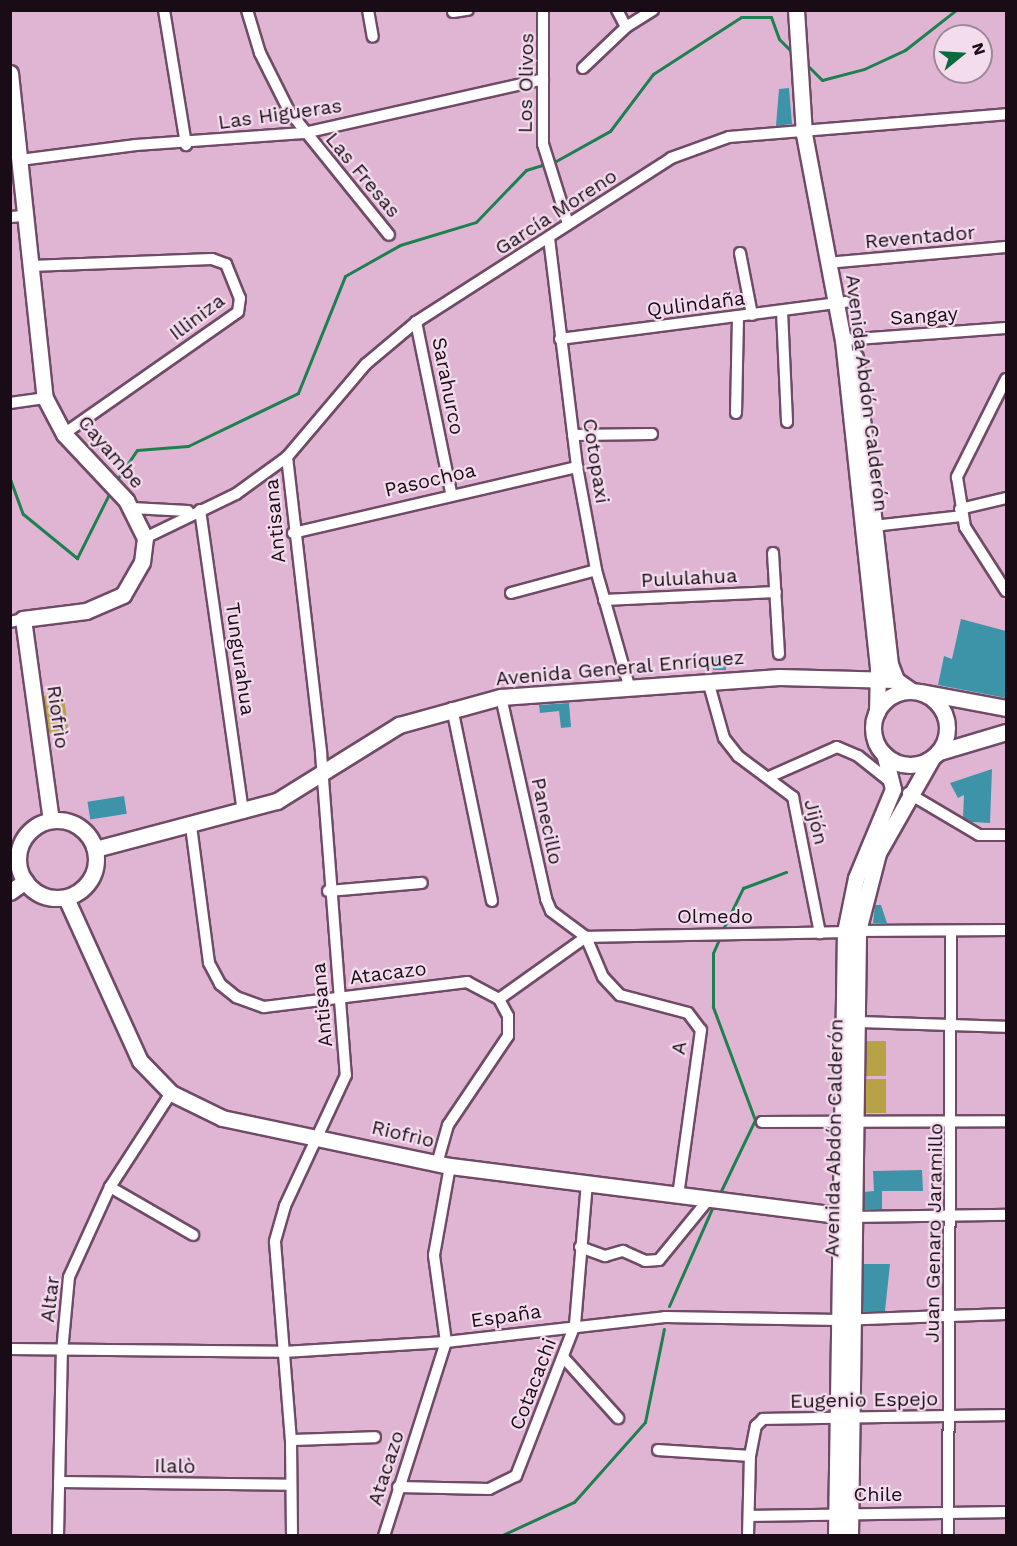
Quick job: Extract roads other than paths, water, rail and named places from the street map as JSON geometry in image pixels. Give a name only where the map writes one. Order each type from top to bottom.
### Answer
[{"type":"street","points":[[164,10],[186,145]]},
{"type":"street","name":"Las Fresas","points":[[247,10],[272,80],[304,133],[389,235]]},
{"type":"street","points":[[368,10],[373,37]]},
{"type":"street","points":[[453,12],[468,10]]},
{"type":"street","name":"Los Olivos","points":[[543,10],[543,144],[568,224]]},
{"type":"street","points":[[617,10],[626,27]]},
{"type":"street","points":[[583,68],[626,27],[653,10]]},
{"type":"street","name":"Avenida Abdón Calderón","points":[[796,10],[801,28]]},
{"type":"street","name":"Avenida Abdón Calderón","points":[[805,10],[801,28],[802,85],[807,133],[848,340],[896,680]]},
{"type":"street","name":"Cayambe","points":[[10,74],[17,166],[17,216],[31,266],[45,398],[64,434],[129,504],[145,538]]},
{"type":"street","name":"Las Higueras","points":[[17,166],[136,145],[186,145],[304,133],[543,79]]},
{"type":"street","name":"García Moreno","points":[[145,538],[236,494],[287,457],[366,364],[416,322],[568,224],[699,144],[1006,114]]},
{"type":"street","name":"Avenida Abdón Calderón","points":[[807,133],[837,262],[841,303]]},
{"type":"street","name":"Cotopaxi","points":[[549,238],[577,467],[596,570],[629,686]]},
{"type":"street","name":"Reventador","points":[[837,262],[1006,247]]},
{"type":"street","points":[[740,253],[752,315]]},
{"type":"street","name":"Illiniza","points":[[31,266],[212,259],[226,264],[240,298],[238,312],[64,434]]},
{"type":"street","name":"Qulindaña","points":[[560,339],[841,303]]},
{"type":"street","points":[[782,311],[787,422]]},
{"type":"street","points":[[736,413],[738,316]]},
{"type":"street","name":"Sarahurco","points":[[416,322],[451,492]]},
{"type":"street","name":"Sangay","points":[[848,340],[1006,328]]},
{"type":"street","name":"Avenida Abdón Calderón","points":[[848,340],[879,678],[878,706]]},
{"type":"street","points":[[1006,379],[959,465],[961,513],[988,569],[1006,591]]},
{"type":"street","points":[[10,403],[45,398]]},
{"type":"street","points":[[573,435],[652,434]]},
{"type":"street","name":"Antisana","points":[[287,457],[293,533],[321,774],[328,891],[341,996],[345,1083],[277,1227],[274,1259],[291,1440],[292,1536]]},
{"type":"street","name":"Pasochoa","points":[[293,533],[451,492],[577,467]]},
{"type":"street","points":[[874,526],[961,513],[1006,498]]},
{"type":"street","name":"García Moreno","points":[[129,504],[200,510]]},
{"type":"street","name":"Tungurahua","points":[[200,510],[243,813]]},
{"type":"street","points":[[17,620],[86,611],[123,595],[142,562],[145,538]]},
{"type":"street","points":[[773,553],[779,654]]},
{"type":"street","points":[[511,593],[596,570]]},
{"type":"street","name":"Pululahua","points":[[604,600],[776,592]]},
{"type":"street","name":"Riofrìo","points":[[17,620],[51,820]]},
{"type":"street","points":[[856,676],[878,706],[875,738],[884,754],[894,784]]},
{"type":"street","name":"Avenida General Enríquez","points":[[95,849],[243,813],[277,801],[388,731],[452,708],[501,697],[708,681],[856,676],[896,680]]},
{"type":"street","points":[[896,680],[914,692],[932,699],[946,720],[935,755]]},
{"type":"street","name":"Jijón","points":[[708,681],[724,738],[738,756],[786,787],[798,808],[820,933]]},
{"type":"street","points":[[878,706],[891,697],[914,692],[1006,708]]},
{"type":"street","name":"Panecillo","points":[[501,697],[546,899],[552,911],[586,937]]},
{"type":"street","points":[[452,708],[492,901]]},
{"type":"street","points":[[884,754],[913,765],[935,755],[1006,732]]},
{"type":"street","points":[[769,777],[837,747],[858,756],[894,784]]},
{"type":"street","name":"Avenida Abdón Calderón","points":[[849,1120],[857,1022],[851,932],[868,877],[908,793],[935,755]]},
{"type":"street","name":"Avenida Abdón Calderón","points":[[836,1536],[843,1513],[851,932],[856,878],[894,784]]},
{"type":"street","points":[[908,793],[979,835],[1006,835]]},
{"type":"street","points":[[51,820],[74,823],[95,849],[91,879],[66,898],[43,896],[25,881],[18,860],[24,838],[51,820]]},
{"type":"street","name":"Atacazo","points":[[191,826],[209,963],[220,984],[264,1007],[466,982],[499,999],[508,1016],[508,1036],[448,1125],[434,1255],[446,1342],[384,1536]]},
{"type":"street","points":[[10,892],[25,881]]},
{"type":"street","points":[[328,891],[422,883]]},
{"type":"street","name":"Riofrìo","points":[[66,898],[140,1061],[171,1093],[222,1118],[321,1137],[444,1165],[847,1217]]},
{"type":"street","name":"Olmedo","points":[[586,937],[1006,930]]},
{"type":"street","name":"Juan Genaro Jaramillo","points":[[948,1536],[953,1214],[951,931]]},
{"type":"street","points":[[499,999],[586,937]]},
{"type":"street","name":"A","points":[[586,937],[603,977],[620,995],[688,1013],[701,1029],[678,1196]]},
{"type":"street","points":[[857,1022],[950,1028],[1006,1027]]},
{"type":"street","name":"Altar","points":[[58,1536],[62,1352],[69,1277],[110,1187],[171,1093]]},
{"type":"street","points":[[762,1122],[1006,1121]]},
{"type":"street","name":"Cotacachi","points":[[398,1487],[489,1489],[509,1482],[520,1468],[575,1325],[587,1183]]},
{"type":"street","points":[[110,1187],[193,1234]]},
{"type":"street","points":[[580,1247],[605,1256],[623,1251],[645,1261],[659,1260],[715,1200]]},
{"type":"street","points":[[847,1217],[1006,1215]]},
{"type":"street","name":"España","points":[[10,1349],[62,1352],[284,1352],[446,1342],[575,1325],[665,1317],[846,1319],[1006,1314]]},
{"type":"street","points":[[564,1358],[618,1418]]},
{"type":"street","name":"Eugenio Espejo","points":[[750,1456],[756,1426],[763,1419],[1006,1415]]},
{"type":"street","points":[[291,1440],[375,1437]]},
{"type":"street","points":[[658,1450],[750,1456],[748,1536]]},
{"type":"street","name":"Ilalò","points":[[59,1482],[291,1485]]},
{"type":"street","name":"Chile","points":[[750,1516],[1006,1512]]},
{"type":"street","name":"Avenida Abdón Calderón","points":[[843,1513],[850,1536]]},
{"type":"waterway","points":[[805,63],[822,80],[864,69],[905,50],[956,10]]},
{"type":"waterway","points":[[116,481],[137,450],[188,446],[298,393],[345,276],[400,245],[476,222],[526,170],[556,161],[610,131],[653,74],[741,17],[771,17],[779,39],[793,53]]},
{"type":"waterway","points":[[10,479],[23,514],[77,558],[110,492]]},
{"type":"waterway","points":[[722,931],[743,888],[786,872]]},
{"type":"waterway","points":[[719,1195],[755,1120],[713,1007],[713,953],[720,937]]},
{"type":"waterway","points":[[669,1306],[714,1204]]},
{"type":"waterway","points":[[500,1536],[574,1502],[645,1422],[664,1329]]}]
